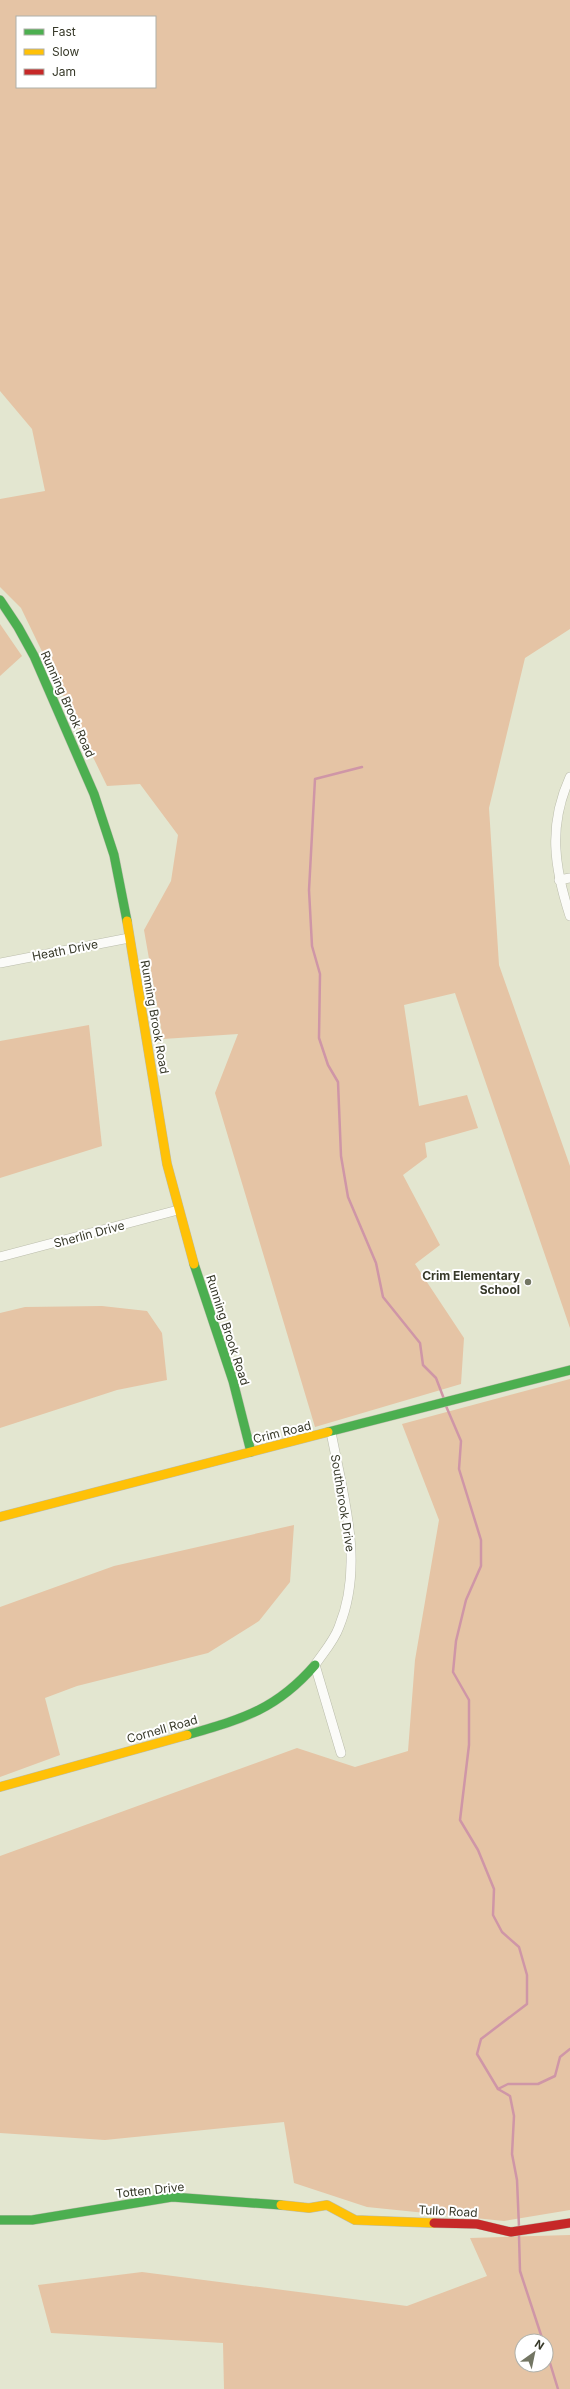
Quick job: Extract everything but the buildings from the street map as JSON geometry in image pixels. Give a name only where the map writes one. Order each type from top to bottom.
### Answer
[{"type":"street","name":"Running Brook Road","points":[[0,600],[7,609],[40,668],[106,825],[119,876],[167,1164],[191,1255],[233,1381],[251,1452]]},
{"type":"street","points":[[570,776],[564,790],[556,824],[555,844],[559,880],[570,916]]},
{"type":"street","points":[[559,880],[570,878]]},
{"type":"street","name":"Heath Drive","points":[[0,963],[129,938]]},
{"type":"street","name":"Sherlin Drive","points":[[0,1258],[178,1210]]},
{"type":"street","name":"Crim Road","points":[[0,1517],[429,1408],[570,1370]]},
{"type":"street","name":"Southbrook Drive","points":[[315,1665],[339,1627],[350,1595],[352,1567],[349,1530],[331,1432]]},
{"type":"street","points":[[315,1665],[341,1754]]},
{"type":"street","name":"Cornell Road","points":[[0,1787],[243,1719],[267,1708],[294,1689],[315,1665]]},
{"type":"street","name":"Totten Drive","points":[[0,2220],[32,2220],[172,2197],[193,2197],[309,2208],[326,2205]]},
{"type":"street","name":"Tullo Road","points":[[326,2205],[355,2220],[477,2224],[511,2232],[570,2222]]},
{"type":"shaded area","points":[[0,0],[570,0],[570,629],[525,658],[489,808],[499,965],[570,1166],[570,1328],[455,993],[404,1005],[419,1106],[467,1095],[478,1128],[425,1143],[427,1157],[403,1175],[440,1245],[415,1264],[464,1338],[461,1384],[315,1427],[215,1093],[238,1034],[163,1039],[144,930],[171,881],[178,835],[140,784],[107,786],[21,608],[0,587],[0,499],[45,491],[32,429],[0,391]]},
{"type":"shaded area","points":[[0,624],[22,656],[0,676]]},
{"type":"shaded area","points":[[89,1025],[102,1146],[0,1178],[0,1041]]},
{"type":"shaded area","points":[[102,1306],[147,1311],[162,1333],[167,1380],[117,1390],[0,1428],[0,1313],[25,1307]]},
{"type":"shaded area","points":[[570,1379],[570,2210],[504,2221],[367,2207],[294,2183],[284,2122],[105,2140],[0,2133],[0,1856],[297,1748],[355,1767],[408,1751],[415,1660],[439,1520],[402,1424]]},
{"type":"shaded area","points":[[294,1525],[290,1582],[259,1621],[208,1653],[77,1686],[45,1698],[60,1755],[0,1777],[0,1607],[114,1566]]},
{"type":"shaded area","points":[[570,2235],[570,2389],[224,2389],[223,2343],[51,2333],[38,2285],[142,2272],[407,2306],[487,2276],[470,2238]]},
{"type":"waterway","points":[[362,767],[315,779],[309,890],[312,946],[320,974],[319,1038],[328,1065],[338,1082],[341,1156],[348,1197],[376,1263],[383,1297],[420,1343],[423,1365],[436,1378],[444,1399]]},
{"type":"waterway","points":[[446,1406],[461,1441],[459,1469],[481,1540],[481,1566],[466,1600],[456,1641],[453,1672],[469,1700],[469,1745],[460,1820],[478,1850],[494,1889],[493,1915],[502,1932],[519,1947],[527,1975],[527,2004],[481,2039],[477,2054],[498,2089],[510,2096],[514,2116],[512,2154],[517,2180],[519,2227]]},
{"type":"waterway","points":[[498,2089],[508,2084],[538,2084],[555,2076],[560,2057],[570,2049]]},
{"type":"waterway","points":[[519,2236],[520,2271],[540,2333]]},
{"type":"waterway","points":[[553,2373],[558,2389]]},
{"type":"traffic: fast","points":[[0,600],[18,627],[34,656],[94,794],[114,855],[127,921]]},
{"type":"traffic: fast","points":[[194,1264],[233,1381],[251,1452]]},
{"type":"traffic: fast","points":[[328,1432],[570,1370]]},
{"type":"traffic: fast","points":[[187,1735],[241,1718],[272,1703],[301,1680],[315,1665]]},
{"type":"traffic: fast","points":[[0,2220],[32,2220],[172,2197],[281,2205]]},
{"type":"traffic: slow","points":[[127,921],[167,1164],[194,1264]]},
{"type":"traffic: slow","points":[[0,1517],[328,1432]]},
{"type":"traffic: slow","points":[[0,1787],[187,1735]]},
{"type":"traffic: slow","points":[[281,2205],[309,2208],[327,2205],[355,2220],[434,2223]]},
{"type":"traffic: jam","points":[[434,2223],[477,2224],[511,2232],[570,2223]]},
{"type":"place","name":"Crim Elementary School","points":[[528,1282]]}]
